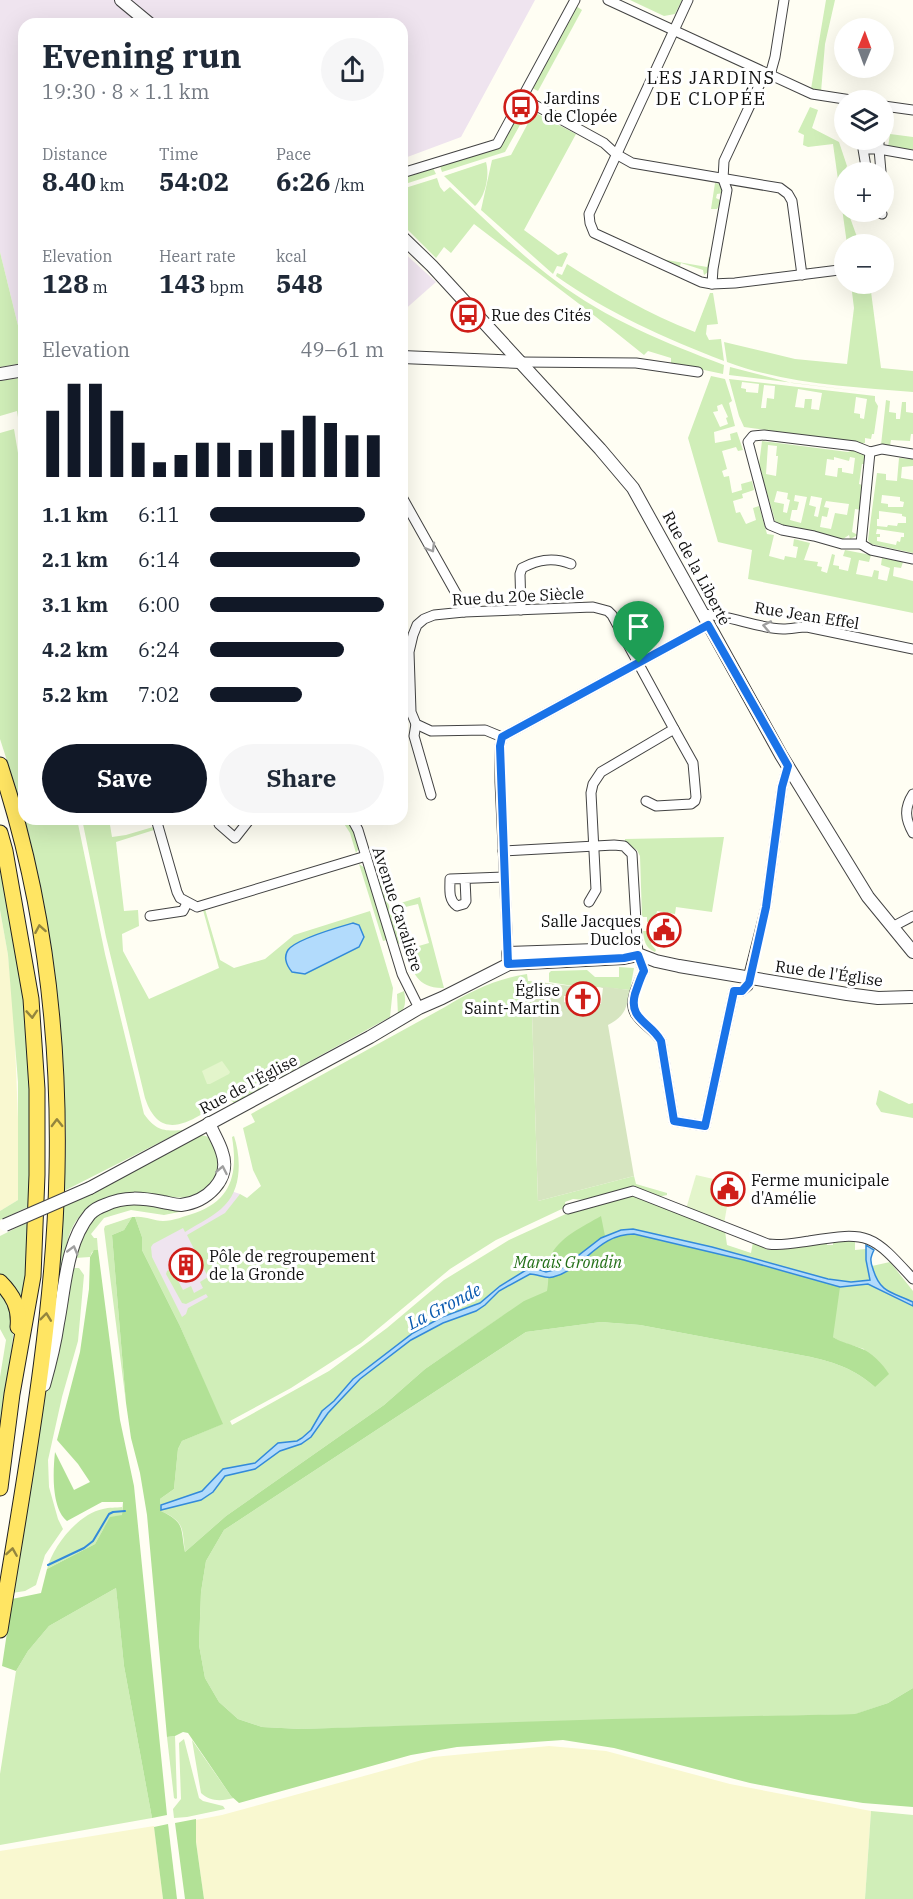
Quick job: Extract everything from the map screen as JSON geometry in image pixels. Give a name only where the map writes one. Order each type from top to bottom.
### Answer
[{"type":"main road","points":[[0,765],[29,870],[42,939],[54,1062],[57,1172],[54,1239],[32,1430],[0,1630]]},
{"type":"main road","points":[[0,833],[31,999],[37,1089],[37,1175],[33,1276],[12,1394]]},
{"type":"main road","points":[[0,1282],[16,1302],[19,1319],[0,1488]]},
{"type":"street","points":[[121,0],[143,18]]},
{"type":"street","points":[[408,171],[497,144],[575,0]]},
{"type":"street","points":[[608,0],[812,94],[834,97]]},
{"type":"street","points":[[688,0],[589,214],[594,233],[701,282],[712,284],[834,271]]},
{"type":"street","points":[[712,284],[727,190],[723,179],[724,161],[775,57],[784,0]]},
{"type":"street","points":[[522,98],[604,143],[616,154],[632,163],[780,188],[788,194],[794,208],[802,275]]},
{"type":"street","points":[[894,107],[913,110]]},
{"type":"street","points":[[894,148],[913,154]]},
{"type":"street","name":"Rue de la Liberté","points":[[408,243],[600,449],[633,488],[788,766],[868,897],[913,952]]},
{"type":"street","points":[[408,357],[520,362],[636,363],[698,372]]},
{"type":"street","points":[[1,374],[18,371]]},
{"type":"street","points":[[913,453],[882,449],[870,452],[855,446],[764,435],[753,436],[748,442],[770,525],[842,544],[861,544],[871,550],[913,559]]},
{"type":"street","points":[[861,544],[870,452]]},
{"type":"street","points":[[408,509],[462,604],[464,612]]},
{"type":"street","points":[[521,610],[520,573],[522,568],[542,560],[554,559],[571,564]]},
{"type":"street","name":"Rue du 20e Siècle","points":[[413,634],[417,625],[434,615],[593,607],[608,611],[612,615],[639,663]]},
{"type":"street","name":"Rue Jean Effel","points":[[705,619],[715,614],[784,629],[807,627],[910,648]]},
{"type":"street","points":[[502,737],[639,663],[705,619]]},
{"type":"street","points":[[408,635],[413,634],[410,652],[411,712],[416,724],[414,736],[430,795]]},
{"type":"street","points":[[639,663],[693,763],[696,797],[691,804],[656,806],[646,801]]},
{"type":"street","points":[[416,724],[431,731],[485,730],[502,737]]},
{"type":"street","points":[[589,902],[596,890],[591,793],[595,779],[601,772],[674,729]]},
{"type":"street","points":[[502,737],[500,755],[508,959]]},
{"type":"street","points":[[503,851],[624,846],[632,854],[638,955],[644,971],[633,1001],[633,1009],[661,1041],[674,1121],[705,1126],[734,991],[742,991],[748,986],[766,907],[782,787],[788,766]]},
{"type":"street","points":[[913,794],[907,805],[906,819],[913,833]]},
{"type":"street","points":[[158,825],[180,898],[187,903],[203,907],[366,856]]},
{"type":"street","points":[[220,825],[235,838],[245,825]]},
{"type":"street","name":"Avenue Cavalière","points":[[354,825],[402,974],[419,1008]]},
{"type":"street","points":[[465,879],[504,877]]},
{"type":"street","points":[[150,916],[183,911],[187,903]]},
{"type":"street","points":[[892,927],[913,916]]},
{"type":"street","name":"Rue de l'Église","points":[[2,1227],[90,1188],[370,1037],[419,1008],[442,998],[508,959],[624,958],[638,955],[679,966],[847,994],[912,999]]},
{"type":"street","points":[[32,1430],[51,1360],[69,1262],[75,1240],[83,1224],[92,1212],[114,1201],[141,1198],[179,1205],[197,1201],[213,1191],[219,1184],[225,1164],[223,1153],[209,1123]]},
{"type":"street","points":[[568,1209],[633,1191],[768,1244],[780,1245],[838,1237],[865,1237],[886,1249],[913,1278]]},
{"type":"shaded area","points":[[0,0],[535,0],[461,137],[408,157],[408,18],[18,18],[18,326],[0,252]]},
{"type":"shaded area","points":[[408,256],[436,282],[408,307]]},
{"type":"shaded area","points":[[231,1191],[240,1194],[232,1299],[180,1326],[142,1237],[207,1211]]},
{"type":"green space","points":[[630,0],[682,0],[675,14],[664,16]]},
{"type":"green space","points":[[826,0],[835,0],[825,44],[821,92],[811,89]]},
{"type":"green space","points":[[576,6],[582,10],[538,91],[532,88]]},
{"type":"green space","points":[[810,107],[818,110],[812,128],[834,139],[834,150],[842,150],[846,162],[836,162],[833,144],[808,147],[803,145],[804,135],[798,132]]},
{"type":"green space","points":[[534,112],[576,134],[524,230],[558,255],[565,252],[568,254],[562,267],[557,266],[553,274],[481,210],[492,160],[511,155]]},
{"type":"green space","points":[[519,114],[525,116],[505,152],[442,172],[440,166],[501,144]]},
{"type":"green space","points":[[894,135],[913,137],[913,151],[894,148]]},
{"type":"green space","points":[[486,162],[486,186],[475,206],[444,176]]},
{"type":"green space","points":[[433,168],[436,174],[408,183],[408,175]]},
{"type":"green space","points":[[437,178],[444,192],[450,187],[528,259],[575,295],[637,329],[724,365],[723,374],[671,363],[671,358],[648,351],[644,355],[474,224],[451,253],[444,247],[436,258],[408,230],[408,187]]},
{"type":"green space","points":[[715,183],[720,184],[723,189],[723,193],[717,194],[716,198],[722,201],[717,209],[711,209]]},
{"type":"green space","points":[[844,222],[852,222],[856,234],[846,234]]},
{"type":"green space","points":[[0,252],[18,326],[18,364],[0,367]]},
{"type":"green space","points":[[652,254],[661,259],[707,267],[709,257],[712,258],[708,272],[704,275],[703,270],[681,263],[679,269],[651,256]]},
{"type":"green space","points":[[567,264],[629,301],[695,332],[710,293],[713,293],[718,324],[707,325],[706,334],[709,340],[721,339],[724,361],[637,324],[596,302],[556,276],[557,273],[562,275]]},
{"type":"green space","points":[[852,294],[871,294],[881,368],[913,371],[913,392],[795,380],[727,362],[724,342],[795,359],[847,364],[854,308]]},
{"type":"green space","points":[[730,367],[790,383],[729,375]]},
{"type":"green space","points":[[711,376],[725,379],[732,401],[729,403],[735,426],[714,432],[715,443],[731,440],[730,434],[737,432],[743,450],[738,451],[736,447],[722,451],[727,469],[722,471],[724,477],[729,476],[732,493],[742,490],[741,484],[752,481],[754,490],[742,494],[743,498],[733,501],[736,513],[740,512],[746,524],[756,520],[753,508],[759,506],[767,534],[774,535],[769,556],[784,560],[785,556],[796,558],[798,547],[793,546],[794,539],[810,543],[804,560],[818,562],[817,566],[822,567],[821,571],[827,573],[832,554],[835,555],[833,565],[848,571],[851,558],[843,556],[845,550],[871,555],[869,562],[859,560],[856,574],[872,577],[874,570],[879,571],[878,579],[887,581],[890,568],[881,565],[882,558],[903,562],[901,568],[894,567],[893,576],[913,581],[913,613],[748,579],[752,550],[718,542],[688,438]],"holes":[[[722,404],[728,417],[726,418],[728,424],[720,427],[713,412],[718,411],[717,406]]]},
{"type":"green space","points":[[18,378],[18,417],[17,411],[0,416],[0,381]]},
{"type":"green space","points":[[729,379],[875,396],[878,406],[874,434],[871,439],[865,438],[865,443],[744,427]],"holes":[[[742,382],[759,384],[758,393],[746,392],[746,389],[741,388]],[[764,385],[775,386],[774,399],[767,398],[766,408],[761,408]],[[798,389],[822,393],[819,410],[811,409],[812,399],[805,399],[804,408],[795,407]],[[856,397],[867,399],[864,419],[860,418],[860,414],[854,413]]]},
{"type":"green space","points":[[886,400],[890,401],[889,412],[896,413],[896,419],[900,419],[902,402],[906,402],[906,412],[913,413],[913,434],[911,434],[910,441],[891,440],[890,446],[881,445]]},
{"type":"green space","points":[[14,429],[18,453],[18,799],[0,739],[0,433]]},
{"type":"green space","points":[[762,441],[848,452],[853,450],[866,455],[859,484],[862,485],[860,501],[862,510],[855,509],[852,532],[858,535],[850,539],[849,535],[843,539],[776,524],[759,465]],"holes":[[[768,445],[777,446],[776,476],[766,474]],[[834,457],[849,461],[850,457],[855,458],[853,474],[842,472],[842,468],[838,468],[837,477],[825,475],[827,459],[834,460]],[[777,491],[788,493],[787,499],[790,500],[787,513],[783,512],[784,504],[774,502]],[[795,495],[807,497],[801,523],[790,520],[792,510],[797,510],[799,502],[794,501]],[[811,496],[822,498],[818,517],[814,516],[816,507],[809,505]],[[826,501],[849,504],[847,515],[835,513],[831,529],[820,527],[822,516],[827,517],[829,508],[824,507]]]},
{"type":"green space","points":[[899,458],[913,459],[913,466],[902,467],[901,478],[913,480],[913,553],[871,544],[868,540],[877,473],[886,474],[886,480],[897,481]],"holes":[[[882,495],[900,497],[900,501],[904,502],[903,507],[888,507],[888,504],[881,503]],[[879,511],[902,514],[906,517],[906,523],[898,523],[897,526],[877,526],[877,519],[879,519]],[[877,529],[904,533],[904,537],[901,537],[900,542],[897,541],[896,545],[877,541],[880,534],[876,534]]]},
{"type":"green space","points":[[25,825],[78,825],[105,954],[144,1114],[153,1124],[162,1129],[184,1130],[64,1191],[66,1123],[53,971],[37,877]]},
{"type":"green space","points":[[83,825],[110,825],[112,837],[153,827],[154,830],[116,842],[124,911],[138,910],[139,926],[122,934],[123,951],[149,999],[219,968],[203,910],[205,909],[220,960],[234,968],[265,959],[294,935],[370,911],[393,988],[390,1017],[234,1103],[229,1098],[193,1119],[182,1124],[171,1125],[161,1122],[152,1113],[145,1098],[106,937]]},
{"type":"green space","points":[[345,825],[352,826],[359,848],[356,853],[350,833]]},
{"type":"green space","points":[[724,837],[712,912],[676,907],[675,914],[657,911],[655,921],[647,922],[647,917],[642,917],[640,856],[637,850],[625,843],[625,839]]},
{"type":"green space","points":[[0,852],[20,956],[32,1076],[32,1205],[0,1220],[0,1211],[18,1200],[18,1082],[8,955],[0,910]]},
{"type":"green space","points":[[359,864],[365,868],[387,940],[383,941]]},
{"type":"green space","points":[[381,878],[400,944],[397,943],[377,879]]},
{"type":"green space","points":[[420,897],[444,988],[428,986],[417,978],[405,950],[429,943],[418,904],[397,909],[405,935],[400,937],[391,906]]},
{"type":"green space","points":[[0,910],[8,955],[14,1018],[19,1145],[18,1200],[0,1211]]},
{"type":"green space","points":[[649,927],[653,930],[651,944],[655,952],[647,946],[645,941],[643,931],[649,931]]},
{"type":"green space","points":[[619,967],[634,968],[630,990],[597,987],[597,990],[549,982],[551,971],[587,970],[595,977],[619,977]]},
{"type":"green space","name":"Marais Grondin","points":[[527,974],[528,981],[531,981],[538,1201],[634,1176],[636,1184],[667,1193],[667,1195],[658,1197],[640,1191],[586,1200],[573,1199],[565,1202],[566,1207],[496,1240],[450,1269],[361,1343],[291,1388],[230,1421],[232,1425],[329,1371],[387,1328],[444,1280],[509,1240],[570,1212],[628,1194],[725,1231],[727,1245],[751,1253],[753,1242],[768,1250],[778,1250],[827,1241],[827,1245],[833,1245],[833,1241],[855,1241],[855,1250],[866,1249],[870,1280],[840,1281],[845,1286],[868,1284],[913,1306],[913,1688],[888,1703],[856,1714],[301,1729],[262,1727],[238,1719],[219,1702],[205,1678],[199,1645],[201,1592],[206,1561],[224,1530],[526,1332],[601,1322],[640,1325],[820,1359],[852,1371],[875,1387],[864,1349],[833,1337],[504,1315],[425,1369],[384,1405],[226,1516],[185,1552],[181,1527],[178,1522],[161,1511],[160,1499],[174,1489],[178,1449],[182,1441],[222,1424],[180,1326],[142,1250],[142,1237],[135,1217],[159,1221],[171,1220],[195,1213],[217,1201],[225,1193],[233,1173],[232,1137],[234,1136],[239,1163],[235,1190],[231,1198],[221,1209],[185,1232],[183,1228],[151,1247],[152,1257],[182,1317],[188,1308],[208,1297],[206,1294],[186,1304],[182,1303],[166,1274],[171,1268],[183,1290],[191,1286],[194,1293],[203,1288],[200,1282],[208,1277],[187,1235],[225,1213],[240,1194],[247,1198],[261,1186],[253,1170],[243,1128],[255,1122],[251,1114],[464,996],[494,982]]},
{"type":"green space","points":[[531,981],[571,986],[570,996],[564,996],[564,1002],[569,1004],[601,1004],[603,988],[597,986],[630,990],[624,1011],[608,1025],[634,1176],[538,1201]]},
{"type":"green space","points":[[404,991],[405,1004],[398,1015],[397,994]]},
{"type":"green space","points":[[222,1061],[230,1072],[229,1074],[207,1084],[202,1071]]},
{"type":"green space","points":[[879,1090],[909,1104],[913,1103],[913,1118],[881,1112],[876,1104]]},
{"type":"green space","points":[[201,1135],[212,1141],[218,1153],[218,1166],[214,1180],[206,1189],[197,1195],[186,1197],[139,1193],[114,1195],[95,1202],[80,1216],[68,1239],[53,1331],[63,1207]]},
{"type":"green space","points":[[696,1175],[731,1183],[724,1224],[686,1209]]},
{"type":"green space","points":[[126,1203],[183,1208],[184,1211],[164,1215],[131,1210],[104,1218],[91,1234],[97,1238],[98,1250],[92,1252],[90,1257],[75,1258],[82,1235],[90,1222],[104,1212]]},
{"type":"green space","name":"Marais Grondin","points":[[601,1216],[606,1241],[622,1234],[634,1234],[744,1260],[840,1287],[833,1337],[868,1352],[889,1374],[875,1387],[852,1371],[820,1359],[640,1325],[601,1322],[526,1332],[224,1530],[206,1561],[201,1592],[199,1645],[205,1678],[219,1702],[238,1719],[262,1727],[301,1729],[855,1714],[888,1703],[913,1688],[913,1807],[863,1803],[807,1794],[750,1783],[614,1748],[563,1740],[457,1747],[411,1755],[239,1803],[231,1796],[188,1733],[183,1732],[167,1737],[147,1515],[126,1403],[112,1235],[124,1230],[132,1217],[135,1217],[142,1237],[142,1250],[180,1326],[223,1424],[182,1441],[178,1449],[174,1489],[160,1499],[161,1511],[175,1519],[180,1527],[185,1552],[226,1516],[384,1405],[425,1369],[524,1301],[547,1291],[549,1261],[559,1244],[572,1233]]},
{"type":"green space","points":[[132,1217],[124,1230],[112,1235],[126,1403],[104,1229],[105,1226]]},
{"type":"green space","points":[[28,1222],[29,1249],[23,1308],[0,1276],[0,1236]]},
{"type":"green space","points":[[94,1250],[98,1250],[120,1420],[134,1486],[167,1815],[152,1818],[124,1666],[116,1588],[49,1626],[28,1651],[16,1671],[2,1666],[12,1599],[41,1593],[47,1569],[95,1544],[110,1517],[122,1515],[123,1502],[102,1502],[67,1521],[58,1507],[54,1489],[55,1452],[74,1490],[90,1482],[57,1440],[80,1352],[89,1289],[90,1257]]},
{"type":"green space","points":[[890,1262],[913,1291],[913,1302],[887,1290],[878,1281],[872,1266]]},
{"type":"green space","points":[[74,1268],[79,1268],[84,1275],[78,1341],[62,1397],[48,1460],[49,1487],[63,1529],[45,1555],[36,1585],[25,1591],[12,1593],[48,1382]]},
{"type":"green space","points":[[0,1288],[5,1293],[15,1321],[0,1441],[0,1377],[6,1340],[0,1329]]},
{"type":"green space","points":[[122,1507],[122,1515],[104,1528],[95,1544],[47,1569],[61,1541],[76,1524],[94,1512],[105,1508]]},
{"type":"green space","points":[[116,1588],[124,1666],[152,1818],[0,1845],[0,1774],[16,1671],[28,1651],[49,1626]]},
{"type":"green space","points":[[175,1736],[176,1799],[174,1798],[167,1737]]},
{"type":"green space","points":[[184,1739],[199,1798],[223,1806],[225,1809],[174,1818],[173,1809],[181,1799],[179,1743]]},
{"type":"green space","points":[[192,1740],[234,1798],[216,1800],[201,1793]]},
{"type":"green space","points":[[549,1746],[606,1751],[730,1784],[871,1811],[865,1899],[204,1899],[196,1842],[196,1820],[222,1815],[433,1757]]},
{"type":"green space","points":[[871,1811],[913,1815],[913,1899],[865,1899]]},
{"type":"green space","points":[[196,1819],[196,1842],[204,1899],[185,1899],[175,1823]]},
{"type":"green space","points":[[168,1824],[177,1899],[163,1899],[154,1827]]},
{"type":"green space","points":[[154,1826],[163,1899],[0,1899],[0,1851]]},
{"type":"water","points":[[353,923],[359,925],[364,937],[359,947],[305,974],[290,970],[286,956],[288,950],[293,946],[318,934]]},
{"type":"water","points":[[633,1229],[712,1247],[828,1279],[851,1282],[870,1280],[866,1245],[874,1250],[871,1262],[879,1283],[888,1291],[913,1302],[913,1306],[868,1284],[840,1287],[744,1260],[634,1234],[621,1236],[601,1245],[564,1273],[553,1277],[530,1274],[499,1291],[476,1311],[443,1323],[411,1340],[360,1379],[328,1413],[311,1437],[301,1444],[280,1451],[255,1469],[225,1476],[213,1492],[201,1500],[161,1510],[161,1505],[202,1491],[223,1469],[255,1463],[278,1443],[297,1441],[302,1438],[311,1430],[322,1411],[353,1379],[413,1333],[442,1317],[480,1303],[500,1286],[526,1270],[534,1268],[546,1272],[562,1268],[601,1238],[621,1230]]},
{"type":"waterway","name":"La Gronde","points":[[48,1565],[84,1548],[93,1541],[109,1514],[125,1511]]},
{"type":"place","name":"Jardins de Clopée","points":[[521,107]]},
{"type":"place","name":"Rue des Cités","points":[[468,315]]},
{"type":"place","name":"Salle Jacques Duclos","points":[[664,930]]},
{"type":"place","name":"Église Saint-Martin","points":[[583,999]]},
{"type":"place","name":"Ferme municipale d'Amélie","points":[[728,1189]]},
{"type":"place","name":"Pôle de regroupement de la Gronde","points":[[186,1265]]},
{"type":"district","name":"LES JARDINS DE CLOPÉE","points":[[711,88]]},
{"type":"route","points":[[708,625],[788,766],[782,787],[766,907],[758,945],[749,974],[748,986],[742,991],[734,991],[705,1126],[674,1121],[661,1041],[633,1009],[633,1001],[644,971],[638,955],[624,958],[508,964],[500,783],[502,737],[639,663],[708,625]]}]
